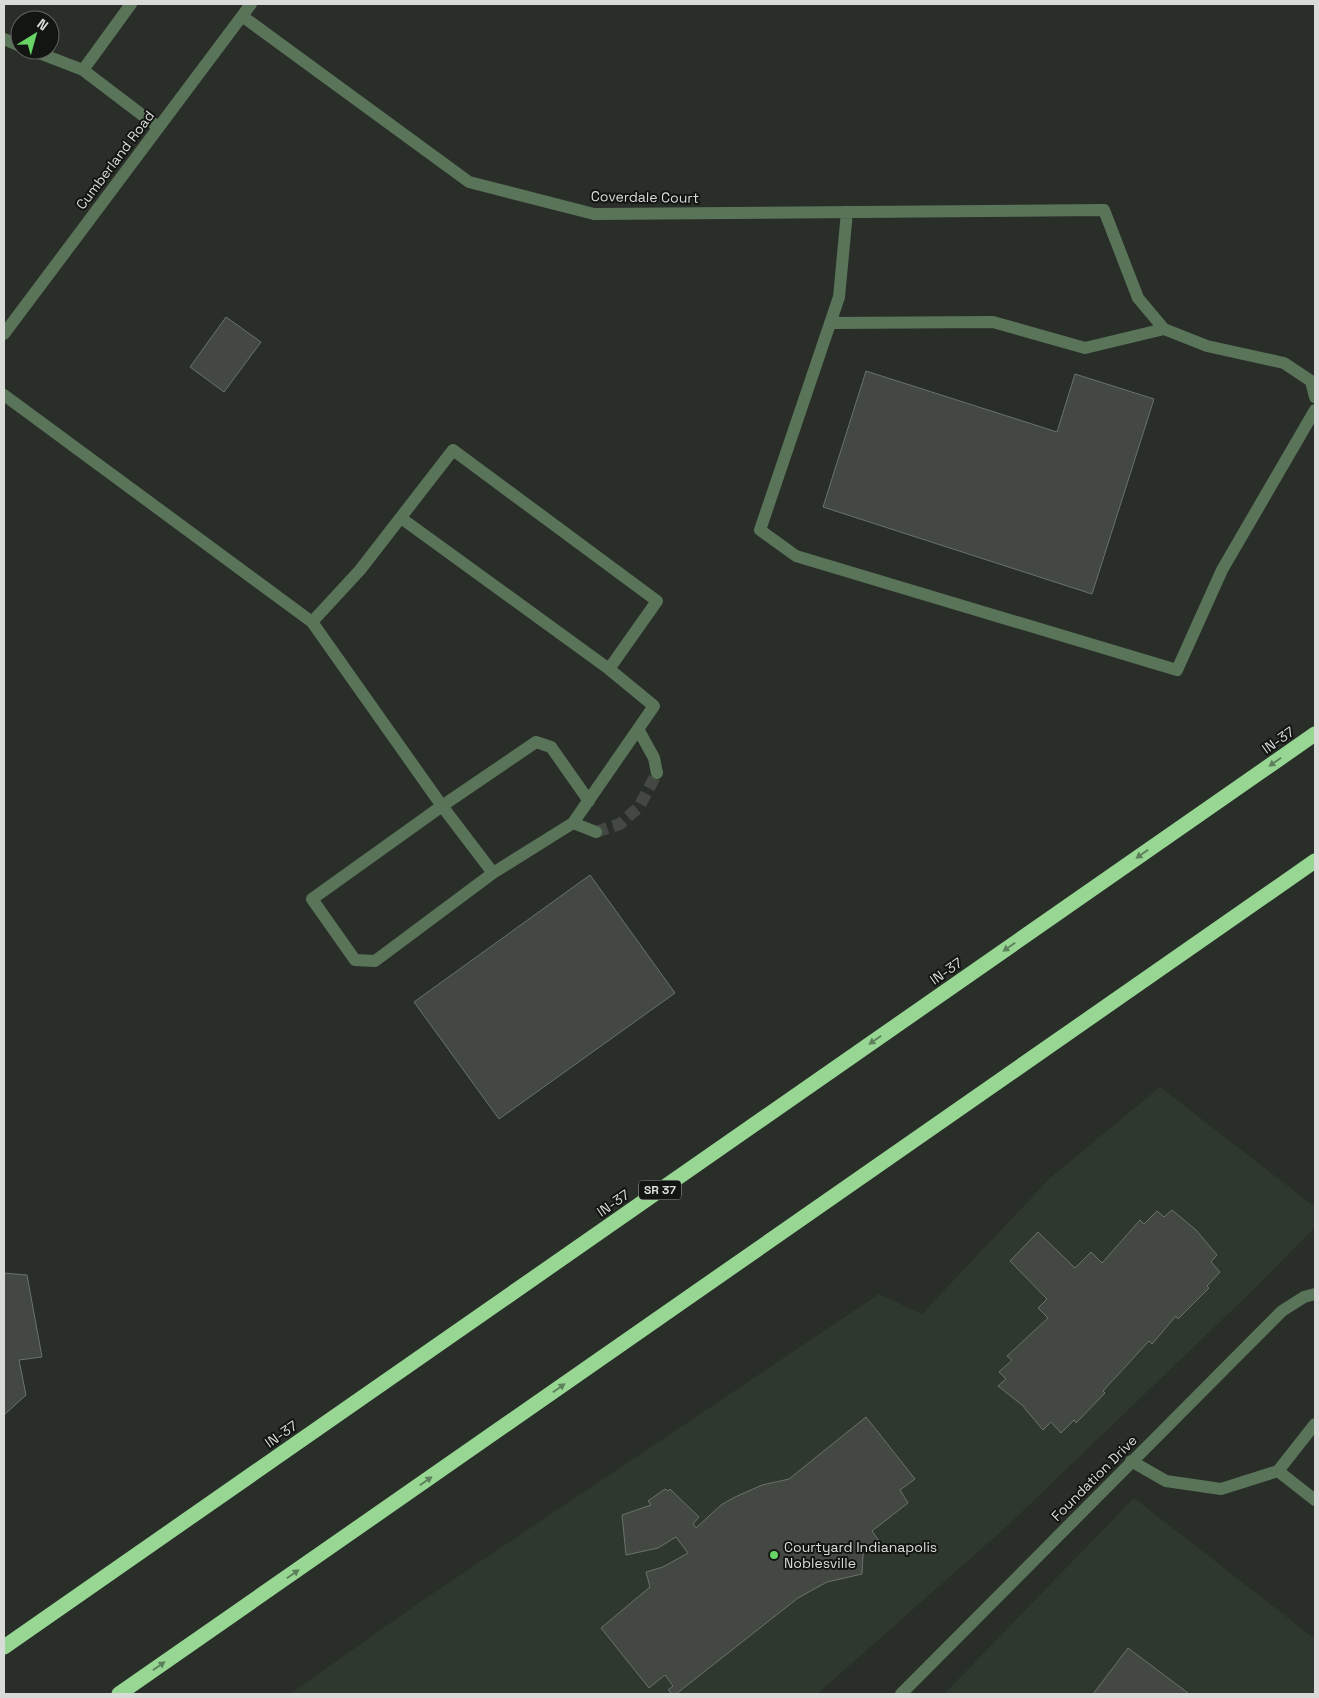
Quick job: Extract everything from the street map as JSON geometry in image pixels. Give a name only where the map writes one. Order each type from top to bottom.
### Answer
[{"type":"highway","name":"IN-37","points":[[4,1647],[1315,734]]},
{"type":"highway","points":[[119,1694],[1315,861]]},
{"type":"street","points":[[83,70],[131,4]]},
{"type":"street","name":"Cumberland Road","points":[[4,334],[251,4]]},
{"type":"street","name":"Coverdale Court","points":[[242,16],[469,182],[594,214],[1104,210],[1138,298],[1164,329]]},
{"type":"street","points":[[57,60],[83,70],[158,127]]},
{"type":"street","points":[[847,212],[839,297],[760,530],[796,556],[1177,670],[1222,570],[1315,410]]},
{"type":"street","points":[[830,323],[993,322],[1085,348],[1164,329],[1207,346],[1284,363],[1311,381],[1315,397]]},
{"type":"street","points":[[4,395],[312,622],[442,806],[493,873]]},
{"type":"street","points":[[312,622],[360,570],[453,450],[657,602],[609,669]]},
{"type":"street","points":[[401,518],[609,669],[654,706],[588,801],[572,822],[493,873],[375,961],[355,960],[312,899],[442,806],[536,742],[551,747],[588,801]]},
{"type":"street","points":[[638,729],[654,758],[657,773]]},
{"type":"street","points":[[572,822],[596,832]]},
{"type":"street","name":"Foundation Drive","points":[[901,1694],[1282,1311],[1304,1297],[1315,1294]]},
{"type":"street","points":[[1131,1461],[1166,1481],[1222,1489],[1278,1471],[1315,1424]]},
{"type":"street","points":[[1278,1471],[1315,1500]]},
{"type":"shaded area","points":[[1160,1087],[1315,1207],[1315,1227],[1255,1288],[1006,1527],[817,1694],[290,1694],[423,1600],[879,1294],[922,1314],[1050,1178]]},
{"type":"shaded area","points":[[1134,1498],[1315,1639],[1315,1694],[944,1694]]},
{"type":"building","points":[[226,317],[261,342],[224,392],[190,367]]},
{"type":"building","points":[[866,371],[1057,432],[1075,374],[1154,399],[1092,594],[823,507]]},
{"type":"building","points":[[590,875],[675,993],[499,1119],[414,1002]]},
{"type":"building","points":[[1172,1210],[1196,1230],[1217,1255],[1211,1262],[1220,1272],[1207,1286],[1209,1288],[1178,1319],[1176,1316],[1152,1344],[1149,1341],[1103,1391],[1105,1393],[1076,1423],[1074,1420],[1061,1433],[1051,1422],[1043,1430],[1022,1405],[998,1386],[1006,1379],[999,1372],[1012,1360],[1007,1356],[1048,1318],[1038,1308],[1047,1299],[1010,1261],[1038,1232],[1075,1268],[1091,1252],[1102,1263],[1140,1220],[1144,1224],[1157,1211],[1164,1217]]},
{"type":"building","points":[[4,1273],[27,1275],[42,1357],[19,1360],[26,1395],[4,1415]]},
{"type":"building","name":"Courtyard Indianapolis Noblesville","points":[[866,1417],[915,1479],[900,1490],[908,1503],[872,1531],[879,1541],[863,1554],[862,1574],[827,1582],[798,1598],[676,1694],[672,1694],[668,1690],[673,1686],[665,1675],[649,1688],[601,1628],[650,1587],[646,1572],[663,1567],[688,1553],[676,1537],[658,1548],[626,1555],[622,1515],[651,1505],[648,1501],[665,1489],[668,1491],[670,1489],[699,1517],[693,1524],[696,1528],[721,1505],[735,1497],[762,1485],[789,1479]]},
{"type":"building","points":[[1128,1648],[1188,1693],[1093,1694]]},
{"type":"tunnel","points":[[596,832],[620,824],[639,807],[657,773]]},
{"type":"place","name":"Courtyard Indianapolis Noblesville","points":[[774,1555]]}]
